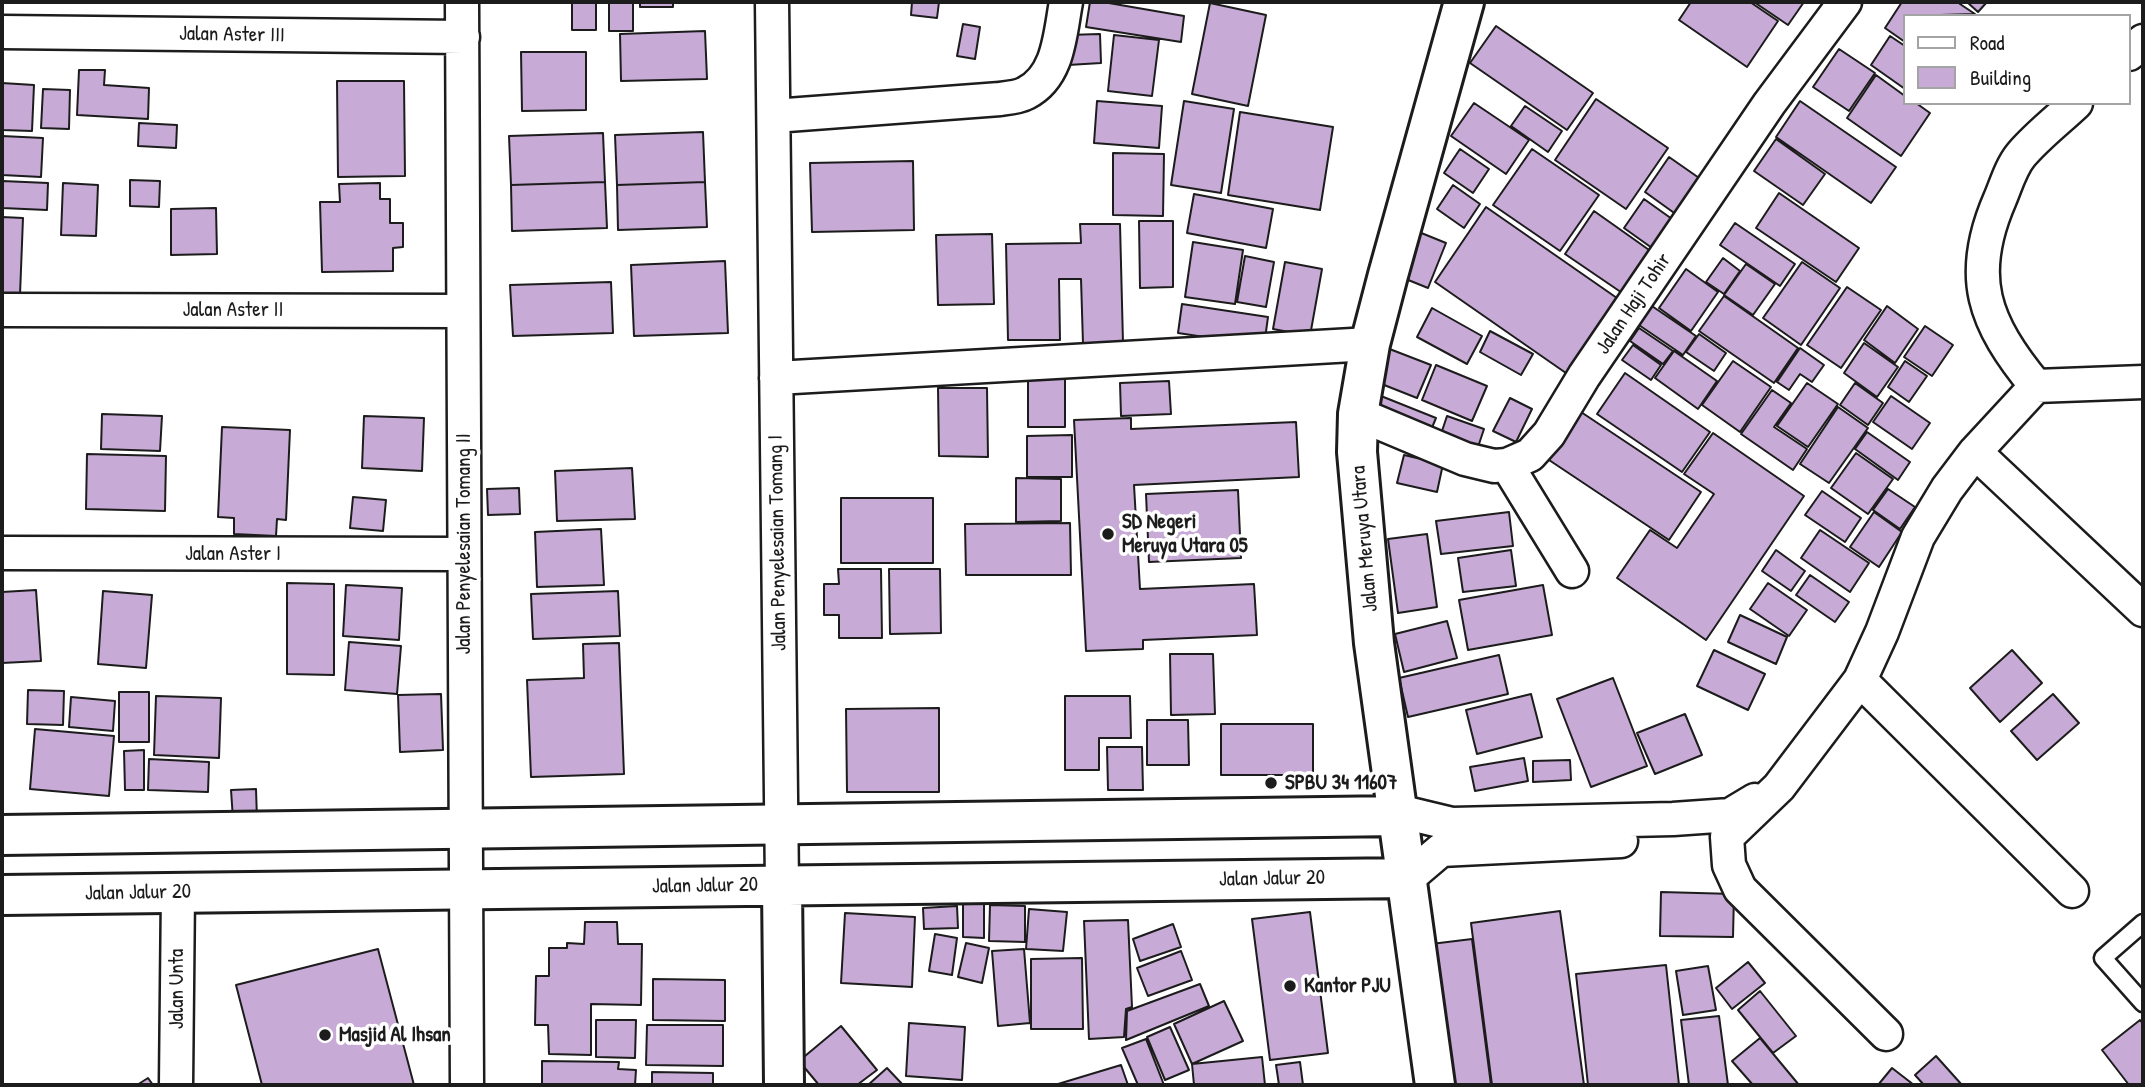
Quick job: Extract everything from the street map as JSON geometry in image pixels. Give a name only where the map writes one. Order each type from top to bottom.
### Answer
[{"type":"street","name":"Jalan Penyelesaian Tomang II","points":[[462,2],[467,1085]]},
{"type":"street","name":"Jalan Penyelesaian Tomang I","points":[[772,2],[784,1085]]},
{"type":"street","points":[[774,116],[1000,99],[1025,94],[1044,81],[1056,57],[1066,2]]},
{"type":"street","name":"Jalan Meruya Utara","points":[[1435,1085],[1374,643],[1357,452],[1358,414],[1370,344],[1464,2]]},
{"type":"street","name":"Jalan Haji Tohir","points":[[1507,466],[1530,455],[1549,434],[1584,376],[1769,104],[1845,2]]},
{"type":"street","name":"Jalan Aster III","points":[[2,32],[463,37]]},
{"type":"street","points":[[2036,386],[2011,357],[1995,330],[1982,285],[1982,255],[1990,221],[2020,156],[2074,105]]},
{"type":"street","name":"Jalan Aster II","points":[[2,310],[463,311]]},
{"type":"street","points":[[776,378],[1370,344]]},
{"type":"street","points":[[1408,878],[1441,850],[1727,837],[1779,787],[1860,680],[1882,632],[1918,537],[1947,489],[1975,452],[2036,386],[2143,382]]},
{"type":"street","points":[[1358,414],[1465,459],[1494,466],[1507,466],[1572,571]]},
{"type":"street","points":[[1975,452],[2143,610]]},
{"type":"street","name":"Jalan Aster I","points":[[2,553],[464,554]]},
{"type":"street","points":[[2,835],[1398,813],[1452,824],[1673,819],[1730,815],[1762,796],[1848,683],[1861,643]]},
{"type":"street","points":[[1860,680],[2072,891]]},
{"type":"street","points":[[1398,813],[1441,850]]},
{"type":"street","points":[[1727,837],[1729,865],[1740,889],[1886,1034]]},
{"type":"street","name":"Jalan Jalur 20","points":[[2,895],[1408,878]]},
{"type":"street","name":"Jalan Unta","points":[[176,1085],[178,892]]},
{"type":"lane","points":[[2143,923],[2103,958],[2143,1003]]},
{"type":"building","points":[[572,2],[596,2],[596,30],[572,30]]},
{"type":"building","points":[[609,2],[633,2],[633,31],[609,31]]},
{"type":"building","points":[[640,2],[673,2],[673,7],[640,7]]},
{"type":"building","points":[[912,2],[939,2],[937,18],[911,15]]},
{"type":"building","points":[[1090,2],[1184,16],[1181,42],[1086,27]]},
{"type":"building","points":[[1691,2],[1750,2],[1778,21],[1747,67],[1679,20]]},
{"type":"building","points":[[1754,2],[1804,2],[1788,25]]},
{"type":"building","points":[[1902,2],[1957,2],[1975,14],[1904,14],[1904,41],[1885,28]]},
{"type":"building","points":[[1967,2],[1987,2],[1978,12]]},
{"type":"building","points":[[1210,3],[1266,15],[1248,106],[1192,94]]},
{"type":"building","points":[[963,24],[980,27],[975,59],[957,56]]},
{"type":"building","points":[[1496,26],[1593,93],[1567,130],[1470,63]]},
{"type":"building","points":[[705,31],[707,79],[621,81],[620,34]]},
{"type":"building","points":[[1100,34],[1101,63],[1068,65],[1067,35]]},
{"type":"building","points":[[1114,35],[1159,40],[1152,96],[1108,91]]},
{"type":"building","points":[[1890,36],[1904,45],[1904,88],[1871,65]]},
{"type":"building","points":[[1839,49],[1875,73],[1849,111],[1813,87]]},
{"type":"building","points":[[521,52],[586,52],[586,110],[522,111]]},
{"type":"building","points":[[79,70],[105,70],[104,85],[149,88],[148,119],[77,115]]},
{"type":"building","points":[[1876,75],[1904,95],[1904,105],[1919,105],[1930,113],[1901,156],[1847,118]]},
{"type":"building","points":[[337,81],[404,81],[405,176],[338,177]]},
{"type":"building","points":[[2,83],[34,85],[32,131],[2,130]]},
{"type":"building","points":[[43,89],[70,90],[69,129],[41,128]]},
{"type":"building","points":[[1596,99],[1668,148],[1626,209],[1555,160]]},
{"type":"building","points":[[1097,101],[1162,106],[1159,148],[1094,143]]},
{"type":"building","points":[[1184,101],[1234,109],[1221,193],[1171,185]]},
{"type":"building","points":[[1800,101],[1896,167],[1871,203],[1776,137]]},
{"type":"building","points":[[1474,103],[1529,140],[1506,174],[1451,136]]},
{"type":"building","points":[[1525,106],[1562,131],[1548,152],[1511,126]]},
{"type":"building","points":[[1240,112],[1333,127],[1320,210],[1228,195]]},
{"type":"building","points":[[139,123],[177,125],[176,148],[138,146]]},
{"type":"building","points":[[703,132],[705,182],[617,185],[615,135]]},
{"type":"building","points":[[603,133],[605,182],[511,185],[509,136]]},
{"type":"building","points":[[2,136],[43,138],[41,177],[2,175]]},
{"type":"building","points":[[1776,139],[1825,174],[1803,205],[1754,171]]},
{"type":"building","points":[[1460,149],[1489,169],[1473,193],[1444,173]]},
{"type":"building","points":[[1532,149],[1599,195],[1560,251],[1493,205]]},
{"type":"building","points":[[1113,153],[1164,154],[1163,216],[1113,215]]},
{"type":"building","points":[[1669,157],[1702,180],[1677,215],[1645,192]]},
{"type":"building","points":[[913,161],[914,230],[812,232],[810,163]]},
{"type":"building","points":[[130,180],[160,181],[159,207],[130,206]]},
{"type":"building","points":[[2,181],[48,183],[47,210],[2,208]]},
{"type":"building","points":[[605,182],[607,228],[512,231],[511,185]]},
{"type":"building","points":[[705,182],[707,227],[618,230],[617,185]]},
{"type":"building","points":[[63,183],[98,185],[96,236],[61,235]]},
{"type":"building","points":[[380,183],[380,199],[390,199],[390,223],[403,223],[403,247],[393,248],[393,271],[322,272],[320,202],[340,202],[339,184]]},
{"type":"building","points":[[1453,185],[1480,204],[1464,228],[1437,209]]},
{"type":"building","points":[[1779,193],[1859,248],[1836,282],[1756,228]]},
{"type":"building","points":[[1194,194],[1273,209],[1266,248],[1187,233]]},
{"type":"building","points":[[1644,199],[1672,219],[1652,248],[1624,228]]},
{"type":"building","points":[[1486,207],[1627,305],[1576,380],[1435,282]]},
{"type":"building","points":[[216,208],[217,254],[171,255],[171,209]]},
{"type":"building","points":[[1594,211],[1659,257],[1631,299],[1565,254]]},
{"type":"building","points":[[2,217],[23,218],[20,295],[2,294]]},
{"type":"building","points":[[1139,221],[1173,221],[1173,287],[1140,288]]},
{"type":"building","points":[[1735,223],[1795,264],[1780,286],[1720,245]]},
{"type":"building","points":[[1080,224],[1120,224],[1123,343],[1083,344],[1081,279],[1059,279],[1060,340],[1008,340],[1006,244],[1081,243]]},
{"type":"building","points":[[1409,228],[1446,243],[1428,288],[1391,273]]},
{"type":"building","points":[[992,234],[994,304],[938,305],[936,235]]},
{"type":"building","points":[[1193,242],[1243,250],[1235,304],[1185,297]]},
{"type":"building","points":[[1245,256],[1274,262],[1266,307],[1237,302]]},
{"type":"building","points":[[1723,258],[1740,271],[1724,294],[1706,282]]},
{"type":"building","points":[[725,261],[728,333],[634,336],[631,265]]},
{"type":"building","points":[[1285,262],[1322,269],[1310,336],[1273,329]]},
{"type":"building","points":[[1802,262],[1840,288],[1801,345],[1763,318]]},
{"type":"building","points":[[1746,264],[1775,284],[1753,315],[1724,295]]},
{"type":"building","points":[[1686,269],[1718,292],[1691,331],[1659,308]]},
{"type":"building","points":[[611,282],[613,333],[513,336],[510,285]]},
{"type":"building","points":[[1847,287],[1881,310],[1841,368],[1807,345]]},
{"type":"building","points":[[1724,296],[1798,348],[1774,383],[1699,331]]},
{"type":"building","points":[[1646,302],[1696,336],[1683,355],[1633,321]]},
{"type":"building","points":[[1182,304],[1268,317],[1264,346],[1178,333]]},
{"type":"building","points":[[1887,306],[1918,329],[1895,363],[1864,340]]},
{"type":"building","points":[[1432,308],[1482,336],[1467,364],[1417,337]]},
{"type":"building","points":[[1925,326],[1953,345],[1932,376],[1904,357]]},
{"type":"building","points":[[1639,328],[1673,351],[1663,364],[1630,341]]},
{"type":"building","points":[[1490,331],[1533,354],[1521,375],[1480,352]]},
{"type":"building","points":[[1699,334],[1726,353],[1714,371],[1686,352]]},
{"type":"building","points":[[1864,343],[1898,367],[1877,397],[1844,373]]},
{"type":"building","points":[[1633,345],[1661,365],[1651,380],[1622,360]]},
{"type":"building","points":[[1387,348],[1431,365],[1417,398],[1374,381]]},
{"type":"building","points":[[1800,348],[1824,365],[1812,382],[1800,374],[1789,390],[1777,382]]},
{"type":"building","points":[[1674,351],[1717,381],[1698,409],[1655,378]]},
{"type":"building","points":[[1733,361],[1771,387],[1740,432],[1702,405]]},
{"type":"building","points":[[1905,361],[1927,376],[1909,402],[1888,387]]},
{"type":"building","points":[[1436,365],[1487,386],[1472,421],[1422,400]]},
{"type":"building","points":[[1625,373],[1710,432],[1682,472],[1597,414]]},
{"type":"building","points":[[1028,379],[1065,379],[1065,427],[1028,427]]},
{"type":"building","points":[[1169,381],[1171,414],[1121,416],[1120,383]]},
{"type":"building","points":[[1807,383],[1838,404],[1808,447],[1777,426]]},
{"type":"building","points":[[1855,383],[1883,403],[1868,425],[1840,405]]},
{"type":"building","points":[[938,388],[987,388],[988,457],[939,456]]},
{"type":"building","points":[[1772,390],[1791,403],[1774,427],[1807,449],[1793,470],[1741,434]]},
{"type":"building","points":[[1381,396],[1436,418],[1426,442],[1371,419]]},
{"type":"building","points":[[1891,396],[1930,423],[1912,449],[1873,422]]},
{"type":"building","points":[[1510,398],[1532,409],[1516,442],[1493,431]]},
{"type":"building","points":[[1838,407],[1868,428],[1829,483],[1800,464]]},
{"type":"building","points":[[1581,412],[1701,492],[1669,540],[1549,460]]},
{"type":"building","points":[[102,414],[162,416],[160,451],[101,449]]},
{"type":"building","points":[[364,416],[424,418],[422,471],[362,468]]},
{"type":"building","points":[[1447,416],[1484,429],[1477,450],[1440,437]]},
{"type":"building","name":"SD Negeri Meruya Utara 05","points":[[1131,418],[1131,429],[1296,422],[1299,477],[1134,485],[1140,589],[1254,584],[1257,635],[1143,640],[1143,649],[1086,651],[1074,420]]},
{"type":"building","points":[[222,427],[290,430],[286,520],[277,519],[276,536],[234,534],[234,518],[218,517]]},
{"type":"building","points":[[1867,432],[1910,462],[1898,480],[1855,449]]},
{"type":"building","points":[[1713,433],[1804,496],[1706,640],[1617,578],[1650,530],[1677,548],[1714,494],[1684,474]]},
{"type":"building","points":[[1072,435],[1072,477],[1027,477],[1027,436]]},
{"type":"building","points":[[1856,453],[1893,479],[1868,514],[1831,488]]},
{"type":"building","points":[[87,454],[166,456],[165,511],[86,509]]},
{"type":"building","points":[[1404,455],[1443,464],[1437,492],[1397,483]]},
{"type":"building","points":[[632,468],[635,519],[557,521],[555,471]]},
{"type":"building","points":[[1016,478],[1061,479],[1061,521],[1016,522]]},
{"type":"building","points":[[519,488],[520,514],[488,515],[487,489]]},
{"type":"building","points":[[1888,489],[1915,507],[1900,529],[1873,510]]},
{"type":"building","points":[[1238,490],[1241,558],[1149,562],[1146,494]]},
{"type":"building","points":[[1822,491],[1861,518],[1845,542],[1805,515]]},
{"type":"building","points":[[353,497],[386,500],[383,531],[350,528]]},
{"type":"building","points":[[841,498],[933,498],[933,563],[841,563]]},
{"type":"building","points":[[1509,512],[1513,546],[1441,554],[1436,521]]},
{"type":"building","points":[[1874,512],[1902,532],[1879,567],[1850,547]]},
{"type":"building","points":[[1070,523],[1071,575],[966,575],[965,524]]},
{"type":"building","points":[[601,529],[604,585],[537,587],[535,532]]},
{"type":"building","points":[[1820,530],[1869,563],[1850,592],[1801,558]]},
{"type":"building","points":[[1427,534],[1437,607],[1398,613],[1388,539]]},
{"type":"building","points":[[1511,550],[1516,586],[1463,592],[1458,558]]},
{"type":"building","points":[[1776,550],[1805,571],[1791,591],[1762,571]]},
{"type":"building","points":[[838,569],[881,569],[882,638],[839,638],[839,615],[824,615],[824,584],[839,584]]},
{"type":"building","points":[[889,569],[940,569],[941,633],[890,634]]},
{"type":"building","points":[[1810,575],[1849,602],[1835,622],[1796,595]]},
{"type":"building","points":[[287,583],[334,584],[334,675],[287,674]]},
{"type":"building","points":[[1768,583],[1807,610],[1789,636],[1750,609]]},
{"type":"building","points":[[346,585],[402,588],[399,640],[343,636]]},
{"type":"building","points":[[1543,585],[1552,635],[1468,650],[1459,600]]},
{"type":"building","points":[[36,590],[41,661],[2,663],[2,592]]},
{"type":"building","points":[[103,591],[152,595],[146,668],[98,664]]},
{"type":"building","points":[[618,591],[620,636],[533,639],[531,594]]},
{"type":"building","points":[[1740,615],[1787,637],[1776,664],[1728,642]]},
{"type":"building","points":[[1447,621],[1457,658],[1404,672],[1395,634]]},
{"type":"building","points":[[349,642],[401,646],[397,694],[345,690]]},
{"type":"building","points":[[619,643],[624,774],[531,777],[527,680],[584,678],[583,644]]},
{"type":"building","points":[[1714,650],[1765,674],[1748,710],[1697,686]]},
{"type":"building","points":[[2012,650],[2042,683],[2000,722],[1970,688]]},
{"type":"building","points":[[1170,654],[1213,654],[1215,714],[1171,715]]},
{"type":"building","points":[[1499,655],[1508,694],[1408,717],[1399,678]]},
{"type":"building","points":[[1613,678],[1647,766],[1591,787],[1557,699]]},
{"type":"building","points":[[28,690],[64,691],[63,725],[27,724]]},
{"type":"building","points":[[119,692],[149,692],[149,742],[119,742]]},
{"type":"building","points":[[441,694],[443,750],[400,752],[398,695]]},
{"type":"building","points":[[1531,694],[1542,737],[1477,754],[1466,710]]},
{"type":"building","points":[[2053,694],[2079,723],[2037,760],[2011,731]]},
{"type":"building","points":[[156,696],[221,698],[219,758],[154,755]]},
{"type":"building","points":[[1065,696],[1130,696],[1131,738],[1099,738],[1099,770],[1065,770]]},
{"type":"building","points":[[71,697],[115,701],[113,731],[69,727]]},
{"type":"building","points":[[939,708],[939,792],[847,792],[846,709]]},
{"type":"building","points":[[1685,714],[1702,755],[1655,774],[1637,733]]},
{"type":"building","points":[[1147,720],[1188,720],[1189,765],[1147,765]]},
{"type":"building","points":[[1221,724],[1313,724],[1313,775],[1221,775]]},
{"type":"building","points":[[35,729],[114,736],[109,796],[30,789]]},
{"type":"building","points":[[1107,747],[1142,747],[1143,790],[1108,790]]},
{"type":"building","points":[[144,750],[144,790],[125,790],[124,751]]},
{"type":"building","points":[[1524,758],[1528,781],[1475,791],[1470,767]]},
{"type":"building","points":[[149,759],[209,762],[208,792],[148,790]]},
{"type":"building","points":[[1570,760],[1571,780],[1533,782],[1533,761]]},
{"type":"building","points":[[256,789],[257,819],[233,819],[231,790]]},
{"type":"building","points":[[1661,892],[1734,894],[1733,937],[1660,936]]},
{"type":"building","points":[[963,901],[984,901],[984,938],[963,937]]},
{"type":"building","points":[[990,905],[1025,906],[1025,942],[989,941]]},
{"type":"building","points":[[957,906],[958,928],[924,929],[923,908]]},
{"type":"building","points":[[1029,909],[1067,912],[1063,951],[1026,949]]},
{"type":"building","points":[[1560,911],[1584,1085],[1492,1085],[1471,923]]},
{"type":"building","name":"Kantor PJU","points":[[1310,912],[1328,1053],[1270,1060],[1252,919]]},
{"type":"building","points":[[845,913],[915,917],[912,987],[841,983]]},
{"type":"building","points":[[1128,920],[1132,1007],[1126,1009],[1124,1037],[1089,1039],[1084,921]]},
{"type":"building","points":[[585,922],[617,922],[618,944],[642,944],[641,1005],[591,1004],[591,1055],[549,1054],[548,1025],[535,1025],[536,976],[549,976],[549,948],[567,948],[567,943],[584,944]]},
{"type":"building","points":[[1173,924],[1181,947],[1140,961],[1133,939]]},
{"type":"building","points":[[935,934],[957,938],[952,975],[929,971]]},
{"type":"building","points":[[1472,939],[1491,1085],[1442,1085],[1423,945]]},
{"type":"building","points":[[966,943],[989,948],[982,983],[958,977]]},
{"type":"building","name":"Masjid Al Ihsan","points":[[378,949],[414,1085],[262,1085],[236,985]]},
{"type":"building","points":[[1024,949],[1030,1023],[998,1026],[992,951]]},
{"type":"building","points":[[1181,951],[1192,980],[1148,996],[1137,968]]},
{"type":"building","points":[[1082,958],[1083,1029],[1031,1029],[1031,959]]},
{"type":"building","points":[[1748,962],[1765,983],[1732,1009],[1716,988]]},
{"type":"building","points":[[1666,965],[1679,1085],[1588,1085],[1576,974]]},
{"type":"building","points":[[1708,966],[1716,1010],[1683,1015],[1676,971]]},
{"type":"building","points":[[653,979],[725,980],[725,1021],[653,1020]]},
{"type":"building","points":[[1200,984],[1209,1006],[1126,1040],[1127,1011]]},
{"type":"building","points":[[1760,991],[1796,1036],[1773,1053],[1738,1010]]},
{"type":"building","points":[[1224,1001],[1243,1041],[1192,1064],[1174,1024]]},
{"type":"building","points":[[1719,1016],[1728,1085],[1689,1085],[1681,1020]]},
{"type":"building","points":[[596,1020],[636,1020],[635,1058],[596,1057]]},
{"type":"building","points":[[2140,1020],[2143,1024],[2143,1085],[2129,1085],[2102,1050]]},
{"type":"building","points":[[909,1023],[965,1027],[962,1080],[906,1076]]},
{"type":"building","points":[[647,1025],[723,1025],[723,1066],[646,1065]]},
{"type":"building","points":[[841,1026],[877,1070],[857,1085],[819,1085],[799,1061]]},
{"type":"building","points":[[1170,1027],[1189,1070],[1165,1080],[1147,1037]]},
{"type":"building","points":[[1760,1038],[1799,1085],[1753,1085],[1732,1061]]},
{"type":"building","points":[[1146,1039],[1164,1085],[1138,1085],[1122,1048]]},
{"type":"building","points":[[1936,1056],[1962,1085],[1924,1085],[1915,1075]]},
{"type":"building","points":[[1262,1057],[1265,1085],[1194,1085],[1192,1064]]},
{"type":"building","points":[[542,1061],[619,1062],[618,1069],[636,1070],[635,1085],[542,1085]]},
{"type":"building","points":[[1300,1062],[1303,1085],[1279,1085],[1276,1065]]},
{"type":"building","points":[[1121,1065],[1128,1085],[1058,1084]]},
{"type":"building","points":[[887,1068],[903,1085],[868,1085]]},
{"type":"building","points":[[1892,1068],[1914,1085],[1878,1085]]},
{"type":"building","points":[[652,1072],[713,1073],[713,1085],[652,1085]]},
{"type":"building","points":[[148,1078],[153,1085],[137,1085]]},
{"type":"place","name":"SD Negeri Meruya Utara 05","points":[[1108,534]]},
{"type":"place","name":"SPBU 34 11607","points":[[1271,783]]},
{"type":"place","name":"Kantor PJU","points":[[1290,986]]},
{"type":"place","name":"Masjid Al Ihsan","points":[[325,1035]]}]
